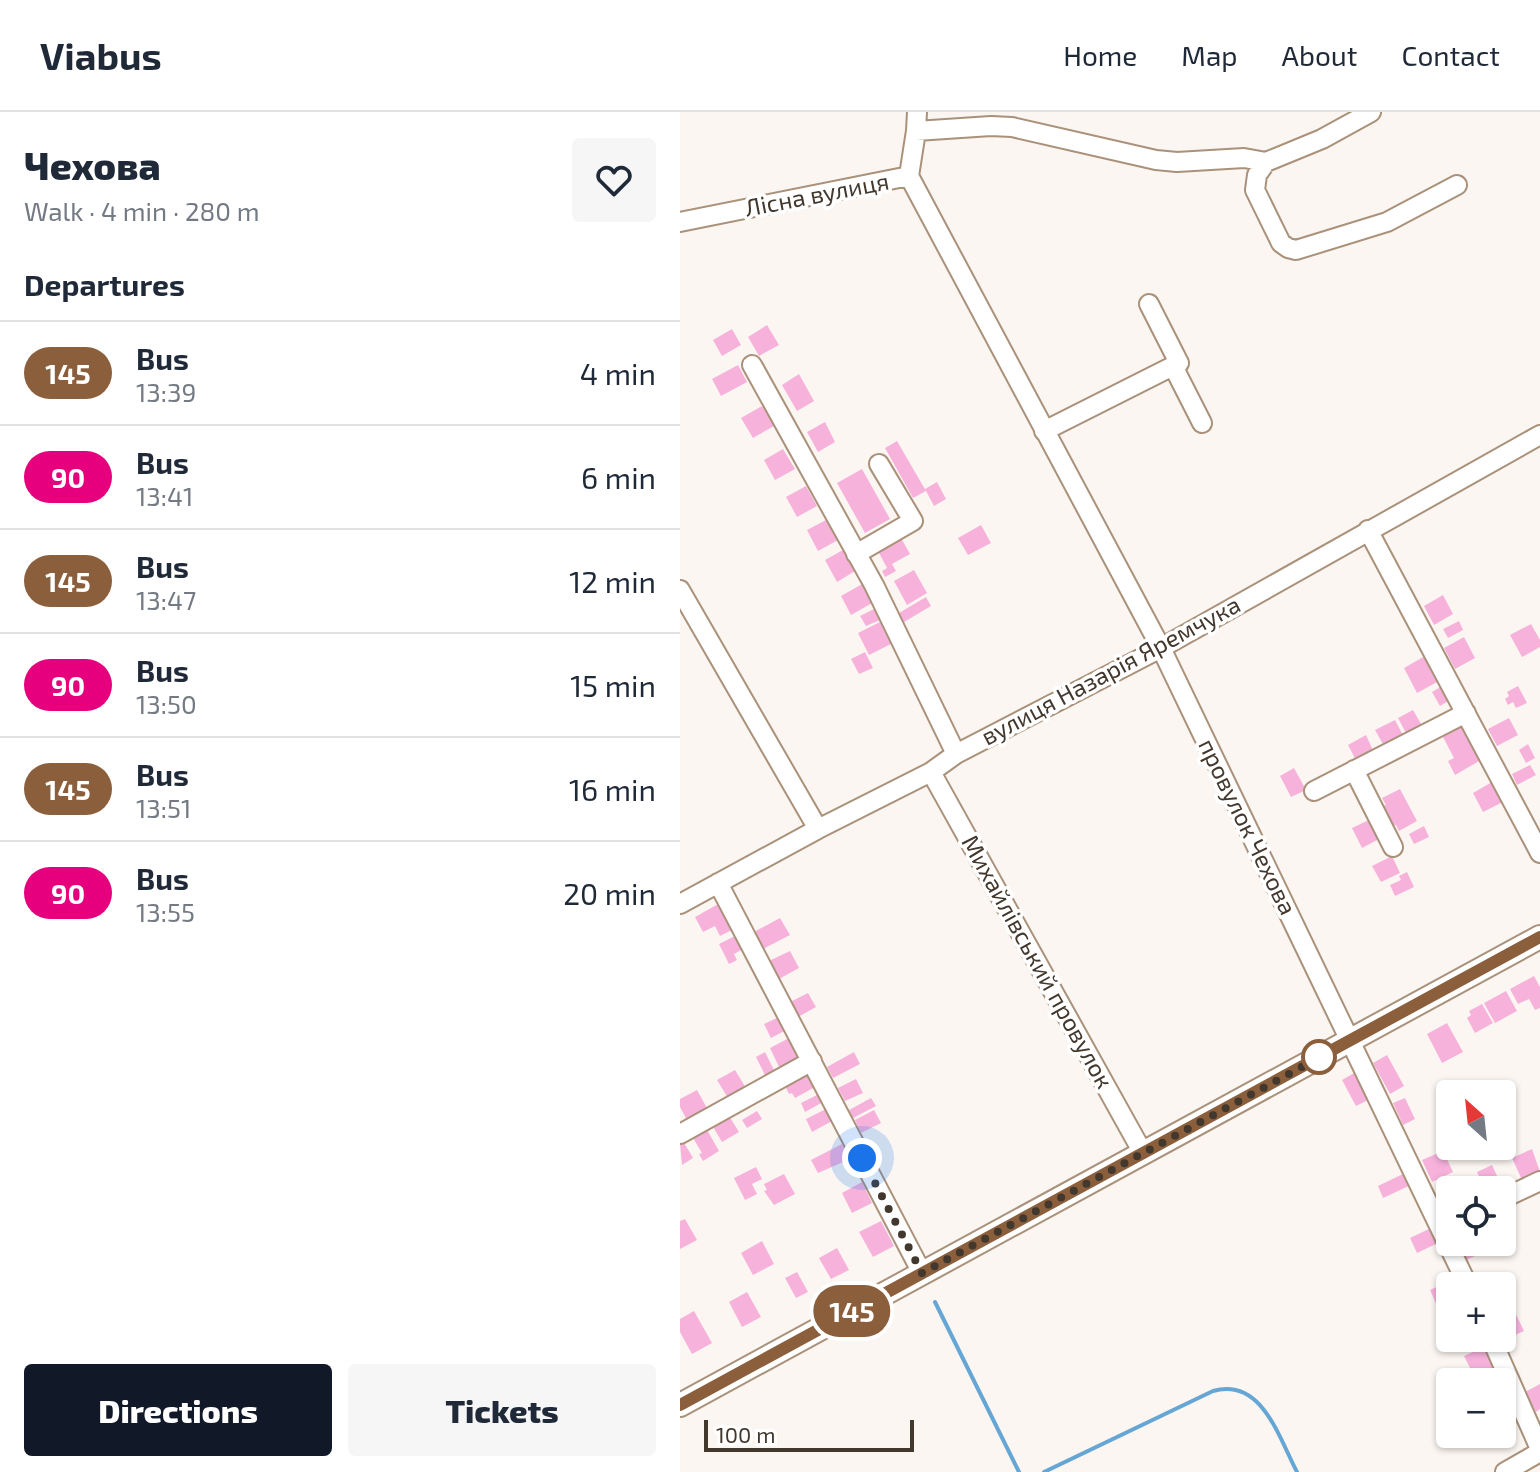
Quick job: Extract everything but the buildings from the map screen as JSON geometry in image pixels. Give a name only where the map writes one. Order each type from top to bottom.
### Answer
[{"type":"main road","points":[[680,1405],[1540,937]]},
{"type":"street","name":"Лісна вулиця","points":[[680,222],[909,176],[917,112]]},
{"type":"street","points":[[916,131],[1012,127],[1156,160],[1177,162],[1244,158],[1266,162],[1322,139],[1371,112]]},
{"type":"street","points":[[1266,162],[1257,175],[1255,190],[1281,243],[1296,250],[1387,222],[1457,185]]},
{"type":"street","name":"провулок Чехова","points":[[909,176],[1161,648],[1350,1041],[1436,1205]]},
{"type":"street","points":[[1044,431],[1179,363],[1149,304]]},
{"type":"street","points":[[752,365],[856,554],[956,754]]},
{"type":"street","points":[[1173,366],[1202,423]]},
{"type":"street","name":"вулиця Назарія Яремчука","points":[[680,904],[931,772],[956,754],[1161,648],[1540,435]]},
{"type":"street","points":[[856,554],[913,521],[879,464]]},
{"type":"street","points":[[1368,530],[1540,853]]},
{"type":"street","points":[[681,595],[818,829]]},
{"type":"street","points":[[1314,791],[1466,713]]},
{"type":"street","points":[[1354,770],[1393,847]]},
{"type":"street","name":"Михайлівський провулок","points":[[931,772],[1143,1153]]},
{"type":"street","points":[[718,883],[922,1273]]},
{"type":"street","points":[[680,1134],[812,1061]]},
{"type":"street","points":[[1516,1192],[1540,1181]]},
{"type":"street","points":[[1497,1352],[1540,1451],[1505,1472]]},
{"type":"waterway","points":[[935,1302],[1019,1472]]},
{"type":"waterway","points":[[1044,1472],[1213,1391],[1230,1389],[1244,1393],[1267,1414],[1297,1472]]},
{"type":"bus line","name":"145","points":[[680,1405],[1540,937]]},
{"type":"route","points":[[862,1158],[922,1273],[1324,1055],[1319,1057]]}]
